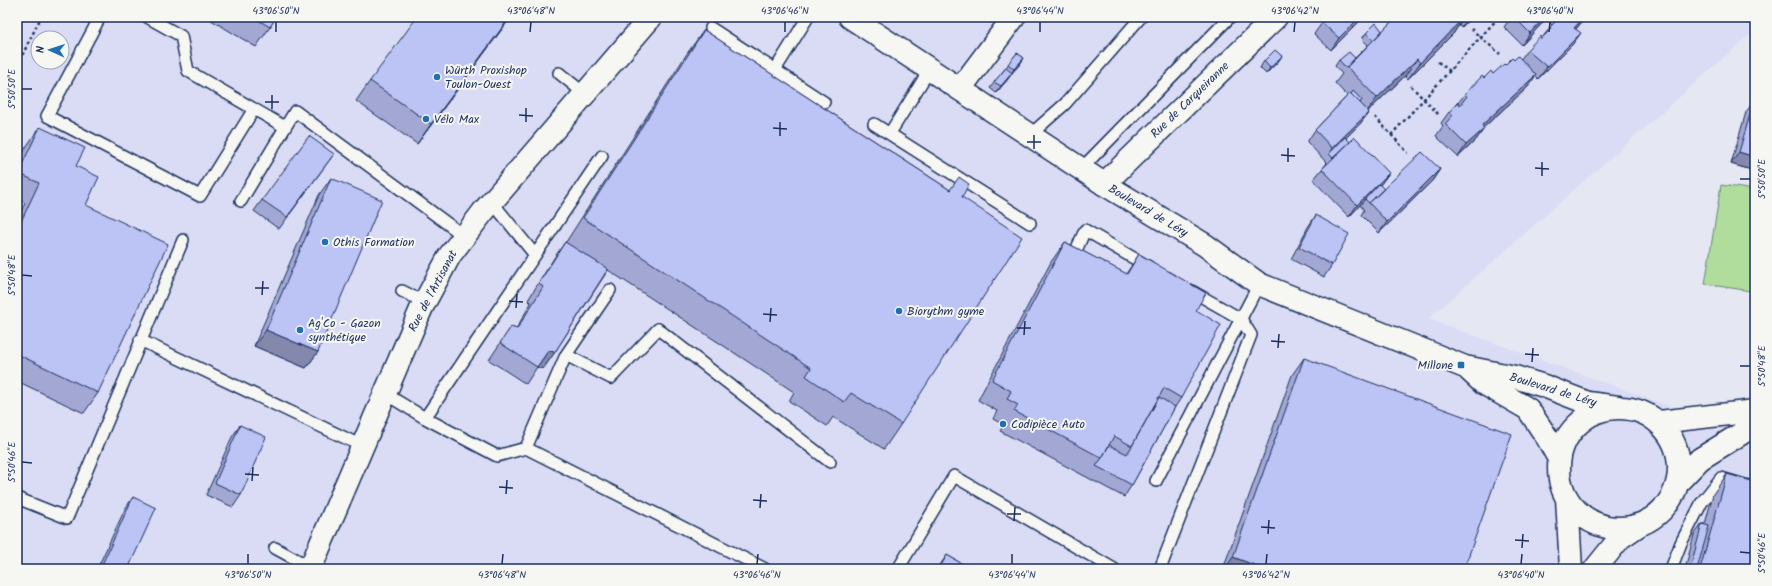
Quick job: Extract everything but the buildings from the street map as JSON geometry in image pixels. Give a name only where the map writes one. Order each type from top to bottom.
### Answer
[{"type":"street","name":"Rue de l'Artisanat","points":[[310,568],[424,302],[450,255],[492,202],[651,17]]},
{"type":"street","name":"Boulevard de Léry","points":[[850,17],[1104,184],[1205,245],[1260,284],[1465,367],[1514,377],[1544,386],[1588,403],[1618,407]]},
{"type":"street","points":[[960,89],[1014,17]]},
{"type":"street","name":"Rue de Carqueiranne","points":[[1104,184],[1276,17]]},
{"type":"street","name":"Boulevard de Léry","points":[[1465,367],[1483,382],[1528,409],[1559,459]]},
{"type":"street","points":[[1596,569],[1620,538],[1639,525],[1653,518],[1664,508],[1673,496],[1679,481],[1680,465],[1677,449],[1670,434],[1659,422],[1646,413],[1633,408],[1618,407],[1601,410],[1585,417],[1573,428],[1564,443],[1559,459],[1560,480],[1567,498],[1580,514],[1598,525],[1618,529],[1639,525]]},
{"type":"street","points":[[1659,422],[1755,411]]},
{"type":"street","points":[[1679,481],[1700,459],[1755,425]]},
{"type":"street","points":[[1567,498],[1571,569]]},
{"type":"lane","points":[[100,17],[47,116],[200,196],[254,109]]},
{"type":"lane","points":[[147,17],[181,36],[188,71],[285,127]]},
{"type":"lane","points":[[775,70],[808,17]]},
{"type":"lane","points":[[1030,135],[1065,104],[1141,17]]},
{"type":"lane","points":[[1081,169],[1230,17]]},
{"type":"lane","points":[[711,28],[824,102]]},
{"type":"lane","points":[[890,133],[930,69]]},
{"type":"lane","points":[[559,73],[585,94]]},
{"type":"lane","points":[[240,200],[295,111],[464,236]]},
{"type":"lane","points":[[874,124],[1030,223]]},
{"type":"lane","points":[[425,418],[602,156]]},
{"type":"lane","points":[[492,202],[535,255]]},
{"type":"lane","points":[[1075,253],[1085,230],[1159,273]]},
{"type":"lane","points":[[17,498],[67,518],[183,240]]},
{"type":"lane","points":[[1160,569],[1251,335],[1241,319],[1180,284]]},
{"type":"lane","points":[[1156,481],[1260,284]]},
{"type":"lane","points":[[526,448],[566,355],[610,290]]},
{"type":"lane","points":[[402,291],[424,302]]},
{"type":"lane","points":[[566,355],[611,378],[658,329],[830,462]]},
{"type":"lane","points":[[140,340],[362,446]]},
{"type":"lane","points":[[384,394],[425,418],[497,456],[526,448],[765,569]]},
{"type":"lane","points":[[898,569],[954,476],[1114,569]]},
{"type":"lane","points":[[1671,569],[1681,543],[1702,502],[1722,478],[1755,488]]},
{"type":"lane","points":[[275,548],[310,568]]},
{"type":"path","points":[[17,66],[41,17]]},
{"type":"path","points":[[1391,135],[1499,17]]},
{"type":"path","points":[[1471,29],[1500,54]]},
{"type":"path","points":[[1438,62],[1450,71]]},
{"type":"path","points":[[1412,86],[1439,114]]},
{"type":"path","points":[[1375,116],[1408,152]]},
{"type":"shaded area","points":[[17,17],[1755,17],[1755,30],[1428,319],[1755,437],[1755,569],[17,569]]},
{"type":"green space","points":[[1721,185],[1755,190],[1755,269],[1751,291],[1705,284]]},
{"type":"place","name":"Würth Proxishop Toulon-Ouest","points":[[437,77]]},
{"type":"place","name":"Vélo Max","points":[[426,119]]},
{"type":"place","name":"Othis Formation","points":[[325,242]]},
{"type":"place","name":"Biorythm gyme","points":[[899,311]]},
{"type":"place","name":"Ag'Co - Gazon synthétique","points":[[300,330]]},
{"type":"place","name":"Millone","points":[[1461,365]]},
{"type":"place","name":"Codipièce Auto","points":[[1003,424]]}]
